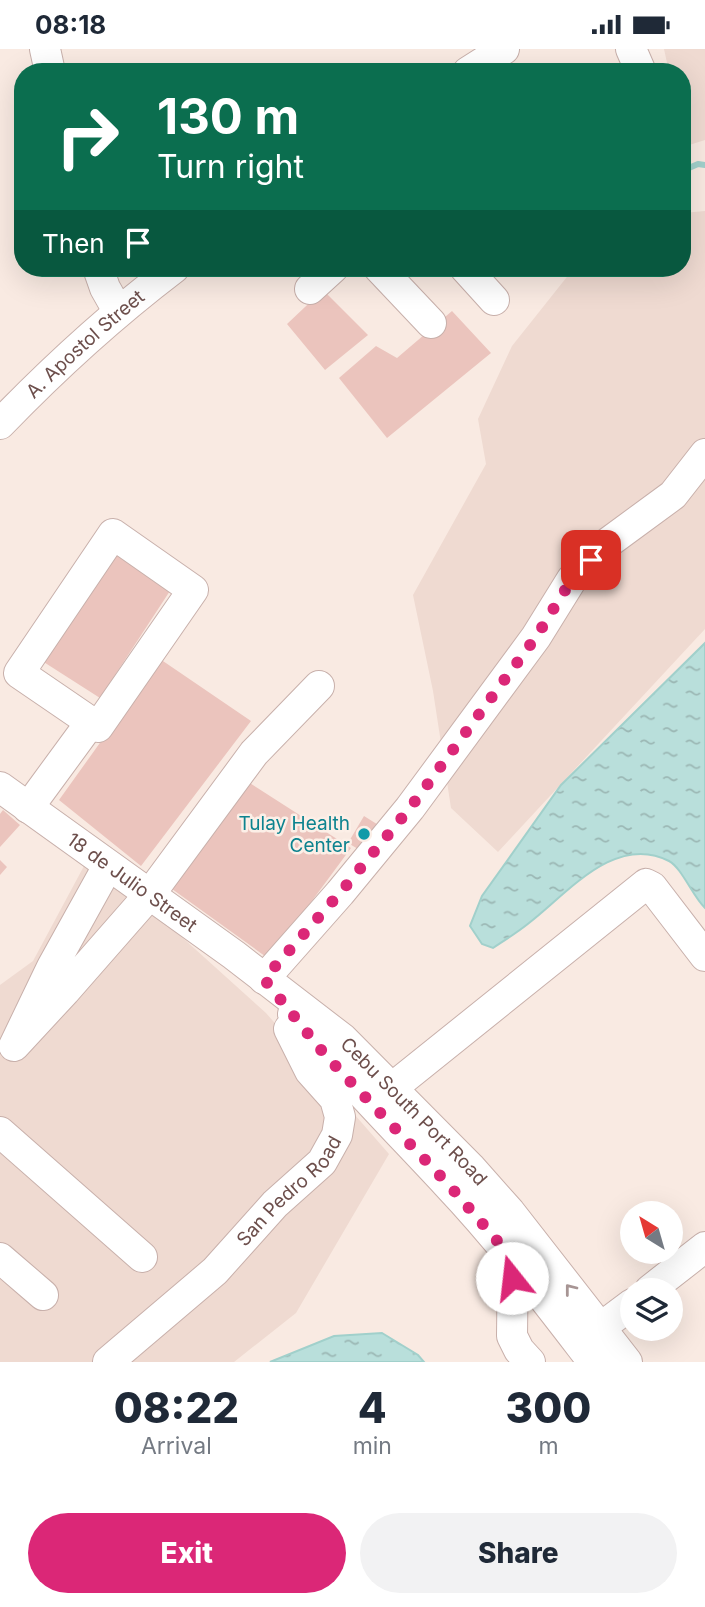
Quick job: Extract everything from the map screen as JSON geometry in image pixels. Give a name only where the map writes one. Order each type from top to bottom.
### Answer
[{"type":"street","points":[[482,63],[504,49]]},
{"type":"street","points":[[101,277],[118,311]]},
{"type":"street","name":"A. Apostol Street","points":[[0,424],[55,367],[118,311],[162,277]]},
{"type":"street","points":[[310,289],[323,277]]},
{"type":"street","points":[[387,277],[430,323]]},
{"type":"street","points":[[473,277],[494,300]]},
{"type":"street","points":[[264,979],[410,808],[536,637],[572,579],[609,542],[673,495],[705,454]]},
{"type":"street","points":[[113,534],[193,590],[98,727],[91,722],[19,673],[113,534]]},
{"type":"street","points":[[40,1007],[106,943],[150,894],[254,753],[319,686]]},
{"type":"street","points":[[28,807],[91,722]]},
{"type":"street","name":"18 de Julio Street","points":[[0,787],[264,979]]},
{"type":"street","points":[[7,1054],[40,1007],[79,921],[108,866]]},
{"type":"street","points":[[392,1088],[646,884],[652,887],[705,956]]},
{"type":"street","points":[[79,921],[106,943]]},
{"type":"street","name":"Cebu South Port Road","points":[[264,979],[343,1039],[470,1167],[510,1212],[627,1362]]},
{"type":"street","name":"Cebu South Port Road","points":[[264,979],[326,1056],[449,1185],[512,1258],[593,1362]]},
{"type":"street","name":"San Pedro Road","points":[[108,1362],[215,1271],[275,1204],[322,1162],[337,1135],[340,1117],[335,1099],[310,1071],[264,979]]},
{"type":"street","points":[[0,1132],[142,1257]]},
{"type":"street","points":[[510,1212],[514,1242],[512,1336],[519,1350],[530,1362]]},
{"type":"street","points":[[665,1278],[705,1247]]},
{"type":"street","points":[[0,1258],[43,1295]]},
{"type":"street","points":[[600,1328],[620,1313]]},
{"type":"shaded area","points":[[664,49],[705,49],[705,140],[691,144],[691,63],[667,63]]},
{"type":"shaded area","points":[[705,211],[705,629],[498,852],[451,808],[433,691],[413,595],[486,464],[478,419],[512,346],[567,277],[691,277],[691,212]]},
{"type":"shaded area","points":[[84,866],[164,921],[266,1013],[389,1154],[296,1313],[234,1362],[0,1362],[0,985],[33,961]]},
{"type":"water","points":[[705,643],[705,908],[669,861],[649,854],[630,855],[593,871],[493,948],[482,944],[470,926],[482,896],[561,785]]},
{"type":"water","points":[[382,1333],[418,1355],[424,1362],[270,1362],[334,1336]]},
{"type":"building","points":[[323,290],[368,335],[325,370],[287,324]]},
{"type":"building","points":[[452,311],[491,353],[387,438],[339,378],[376,346],[397,358]]},
{"type":"building","points":[[120,535],[181,574],[100,698],[39,659]]},
{"type":"building","points":[[160,659],[251,721],[141,866],[59,800]]},
{"type":"building","points":[[245,780],[351,848],[269,959],[172,889]]},
{"type":"building","points":[[3,810],[20,825],[0,847],[0,814]]},
{"type":"building","name":"Tulay Health Center","points":[[364,816],[380,826],[363,852],[348,843]]},
{"type":"building","points":[[0,860],[7,867],[0,875]]},
{"type":"waterway","points":[[691,167],[705,165]]},
{"type":"place","name":"Tulay Health Center","points":[[364,834]]},
{"type":"route","points":[[512,1278],[512,1258],[449,1185],[326,1056],[264,979],[410,808],[536,637],[572,579],[591,560]]}]
